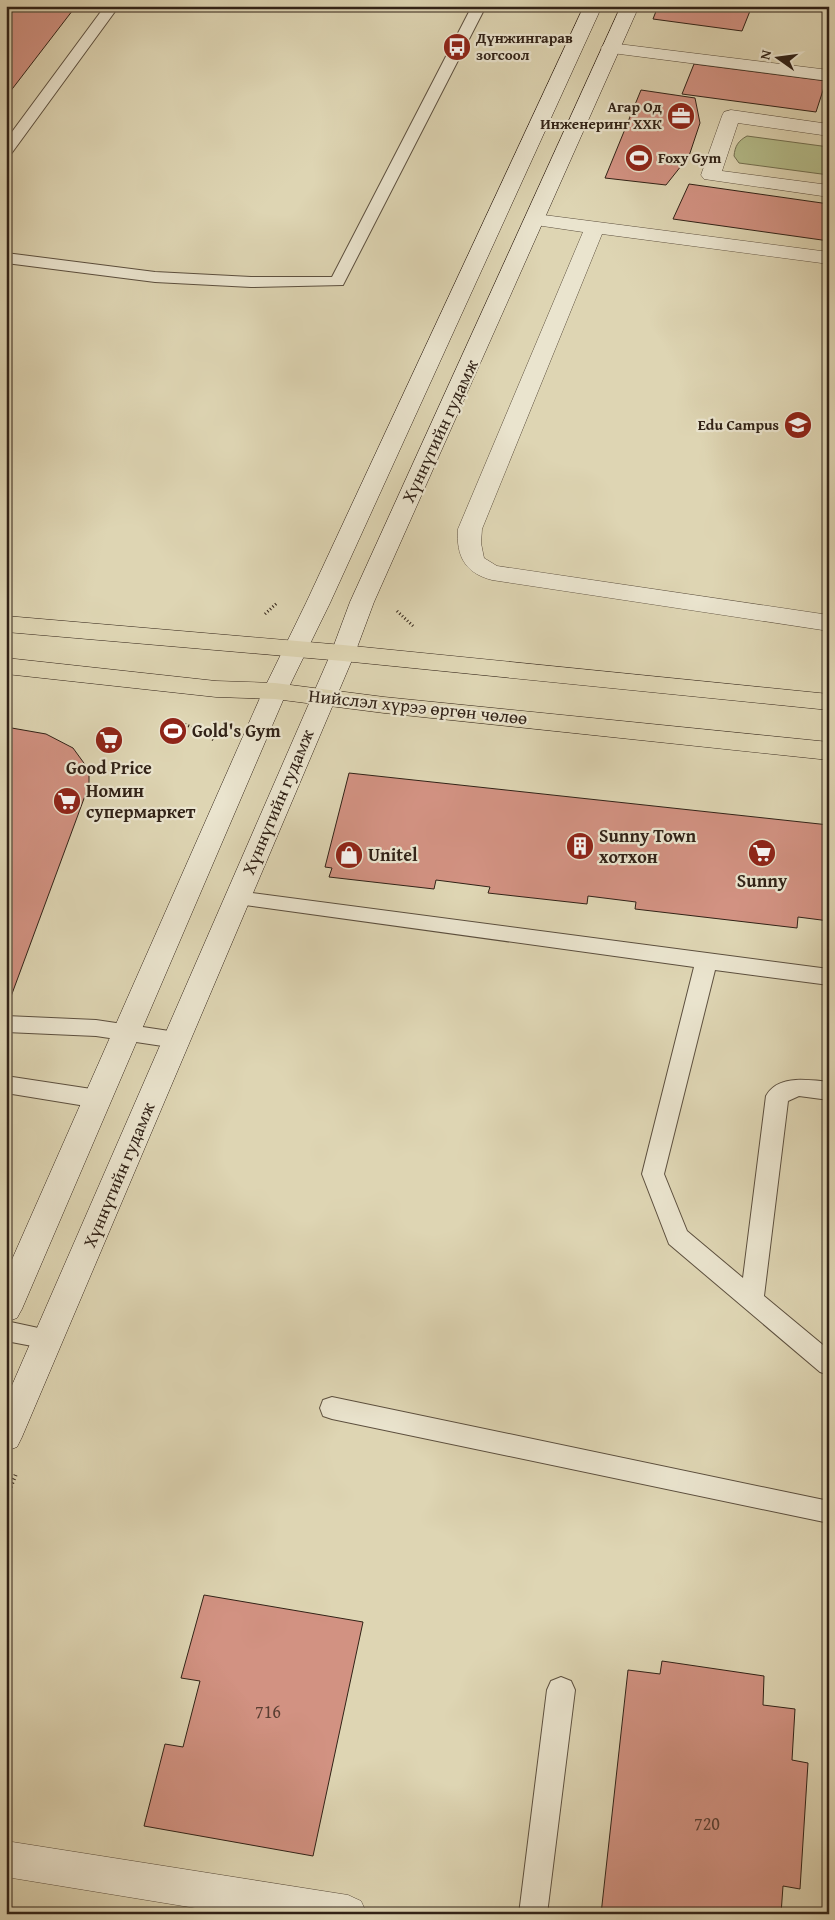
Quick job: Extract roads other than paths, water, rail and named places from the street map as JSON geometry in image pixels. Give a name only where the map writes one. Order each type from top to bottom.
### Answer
[{"type":"main road","points":[[6,1309],[275,691],[297,650],[593,6]]},
{"type":"main road","name":"Хүннүгийн гудамж","points":[[6,1437],[343,654],[366,593],[536,220],[630,6]]},
{"type":"main road","points":[[610,48],[829,76]]},
{"type":"main road","points":[[829,130],[731,116],[711,175],[829,191]]},
{"type":"main road","points":[[536,220],[829,258]]},
{"type":"main road","points":[[595,227],[470,529],[468,544],[470,556],[481,568],[492,572],[829,623]]},
{"type":"main road","points":[[6,624],[343,654],[829,702]]},
{"type":"main road","name":"Нийслэл хүрээ өргөн чөлөө","points":[[6,666],[216,689],[275,691],[324,696],[384,705],[829,751]]},
{"type":"main road","points":[[6,1859],[348,1914]]},
{"type":"lane","points":[[6,151],[112,6]]},
{"type":"lane","points":[[6,258],[155,277],[251,282],[337,282],[479,6]]},
{"type":"lane","points":[[237,898],[829,977]]},
{"type":"lane","points":[[706,961],[653,1174],[677,1237],[829,1365]]},
{"type":"lane","points":[[6,1024],[96,1028],[176,1040]]},
{"type":"lane","points":[[6,1084],[98,1099]]},
{"type":"lane","points":[[752,1300],[777,1096],[797,1087],[829,1091]]},
{"type":"lane","points":[[6,1330],[48,1339]]},
{"type":"lane","points":[[332,1408],[829,1512]]},
{"type":"lane","points":[[533,1914],[562,1690]]},
{"type":"place","name":"Дүнжингарав зогсоол","points":[[457,47]]},
{"type":"place","name":"Агар Од Инженеринг ХХК","points":[[681,116]]},
{"type":"place","name":"Foxy Gym","points":[[639,158]]},
{"type":"place","name":"Edu Campus","points":[[798,425]]},
{"type":"place","name":"Gold's Gym","points":[[173,731]]},
{"type":"place","name":"Good Price","points":[[109,740]]},
{"type":"place","name":"Номин супермаркет","points":[[67,801]]},
{"type":"place","name":"Sunny Town хотхон","points":[[580,846]]},
{"type":"place","name":"Sunny","points":[[762,853]]},
{"type":"place","name":"Unitel","points":[[349,855]]}]
